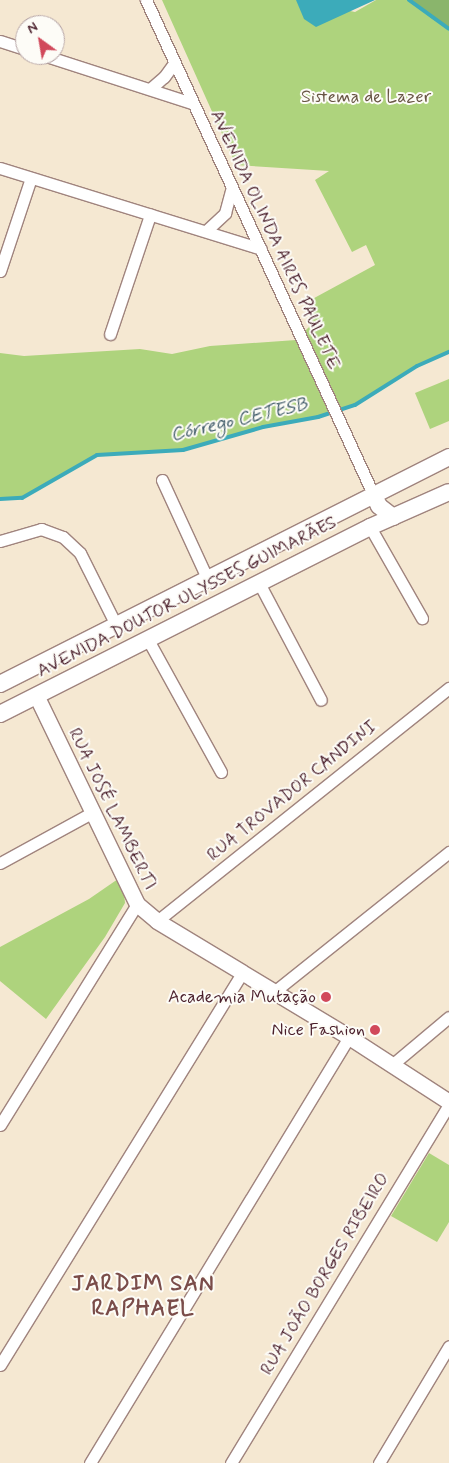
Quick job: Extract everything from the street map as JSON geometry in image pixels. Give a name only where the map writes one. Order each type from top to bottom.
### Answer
[{"type":"main road","name":"AVENIDA DOUTOR ULYSSES GUIMARÃES","points":[[0,684],[115,623],[449,457]]},
{"type":"main road","name":"AVENIDA DOUTOR ULYSSES GUIMARÃES","points":[[0,714],[147,638],[370,527],[449,492]]},
{"type":"main road","points":[[373,494],[379,506],[393,517]]},
{"type":"street","name":"AVENIDA OLINDA AIRES PAULETE","points":[[146,0],[373,494]]},
{"type":"street","points":[[0,41],[15,46]]},
{"type":"street","points":[[65,62],[192,103]]},
{"type":"street","points":[[150,89],[164,77],[174,63]]},
{"type":"street","points":[[0,168],[150,215],[207,230],[261,249]]},
{"type":"street","points":[[0,271],[31,178]]},
{"type":"street","points":[[207,230],[225,213],[232,187]]},
{"type":"street","points":[[110,334],[150,215]]},
{"type":"street","points":[[162,480],[207,578]]},
{"type":"street","points":[[370,527],[422,618]]},
{"type":"street","points":[[0,541],[41,529],[63,537],[80,553],[115,623]]},
{"type":"street","points":[[259,583],[321,700]]},
{"type":"street","points":[[147,638],[221,772]]},
{"type":"street","name":"RUA TROVADOR CANDINI","points":[[157,921],[449,688]]},
{"type":"street","name":"RUA JOSÉ LAMBERTI","points":[[36,695],[137,904],[157,921],[349,1036],[449,1103]]},
{"type":"street","points":[[0,863],[93,812]]},
{"type":"street","points":[[275,991],[449,852]]},
{"type":"street","points":[[0,1125],[137,904]]},
{"type":"street","points":[[0,1365],[243,972]]},
{"type":"street","points":[[393,1064],[449,1017]]},
{"type":"street","points":[[90,1463],[349,1036]]},
{"type":"street","name":"RUA JOÃO BORGES RIBEIRO","points":[[231,1463],[449,1103]]},
{"type":"street","points":[[379,1463],[449,1346]]},
{"type":"green space","name":"Sistema de Lazer","points":[[162,0],[297,0],[355,12],[376,0],[409,0],[449,29],[449,352],[417,366],[355,405],[318,417],[263,427],[183,450],[97,455],[22,498],[0,499],[0,353],[24,356],[140,349],[172,354],[210,346],[296,340],[312,324],[305,303],[375,265],[366,245],[352,252],[315,180],[329,171],[236,165]]},
{"type":"green space","points":[[409,0],[449,0],[449,29],[431,18]]},
{"type":"green space","points":[[449,379],[449,421],[430,429],[415,393]]},
{"type":"green space","points":[[118,879],[124,892],[125,903],[105,937],[46,1019],[0,981],[0,947],[89,899]]},
{"type":"green space","points":[[429,1153],[449,1165],[449,1222],[437,1242],[391,1216]]},
{"type":"water","points":[[296,0],[375,0],[316,27],[304,19]]},
{"type":"waterway","name":"Córrego CETESB","points":[[409,0],[449,29]]},
{"type":"waterway","name":"Córrego CETESB","points":[[0,499],[22,498],[97,455],[183,450],[263,427],[318,417],[355,405],[417,366],[449,352]]},
{"type":"place","name":"Academia Mutação","points":[[326,997]]},
{"type":"place","name":"Nice Fashion","points":[[375,1030]]},
{"type":"district","name":"JARDIM SAN RAPHAEL","points":[[143,1296]]}]
